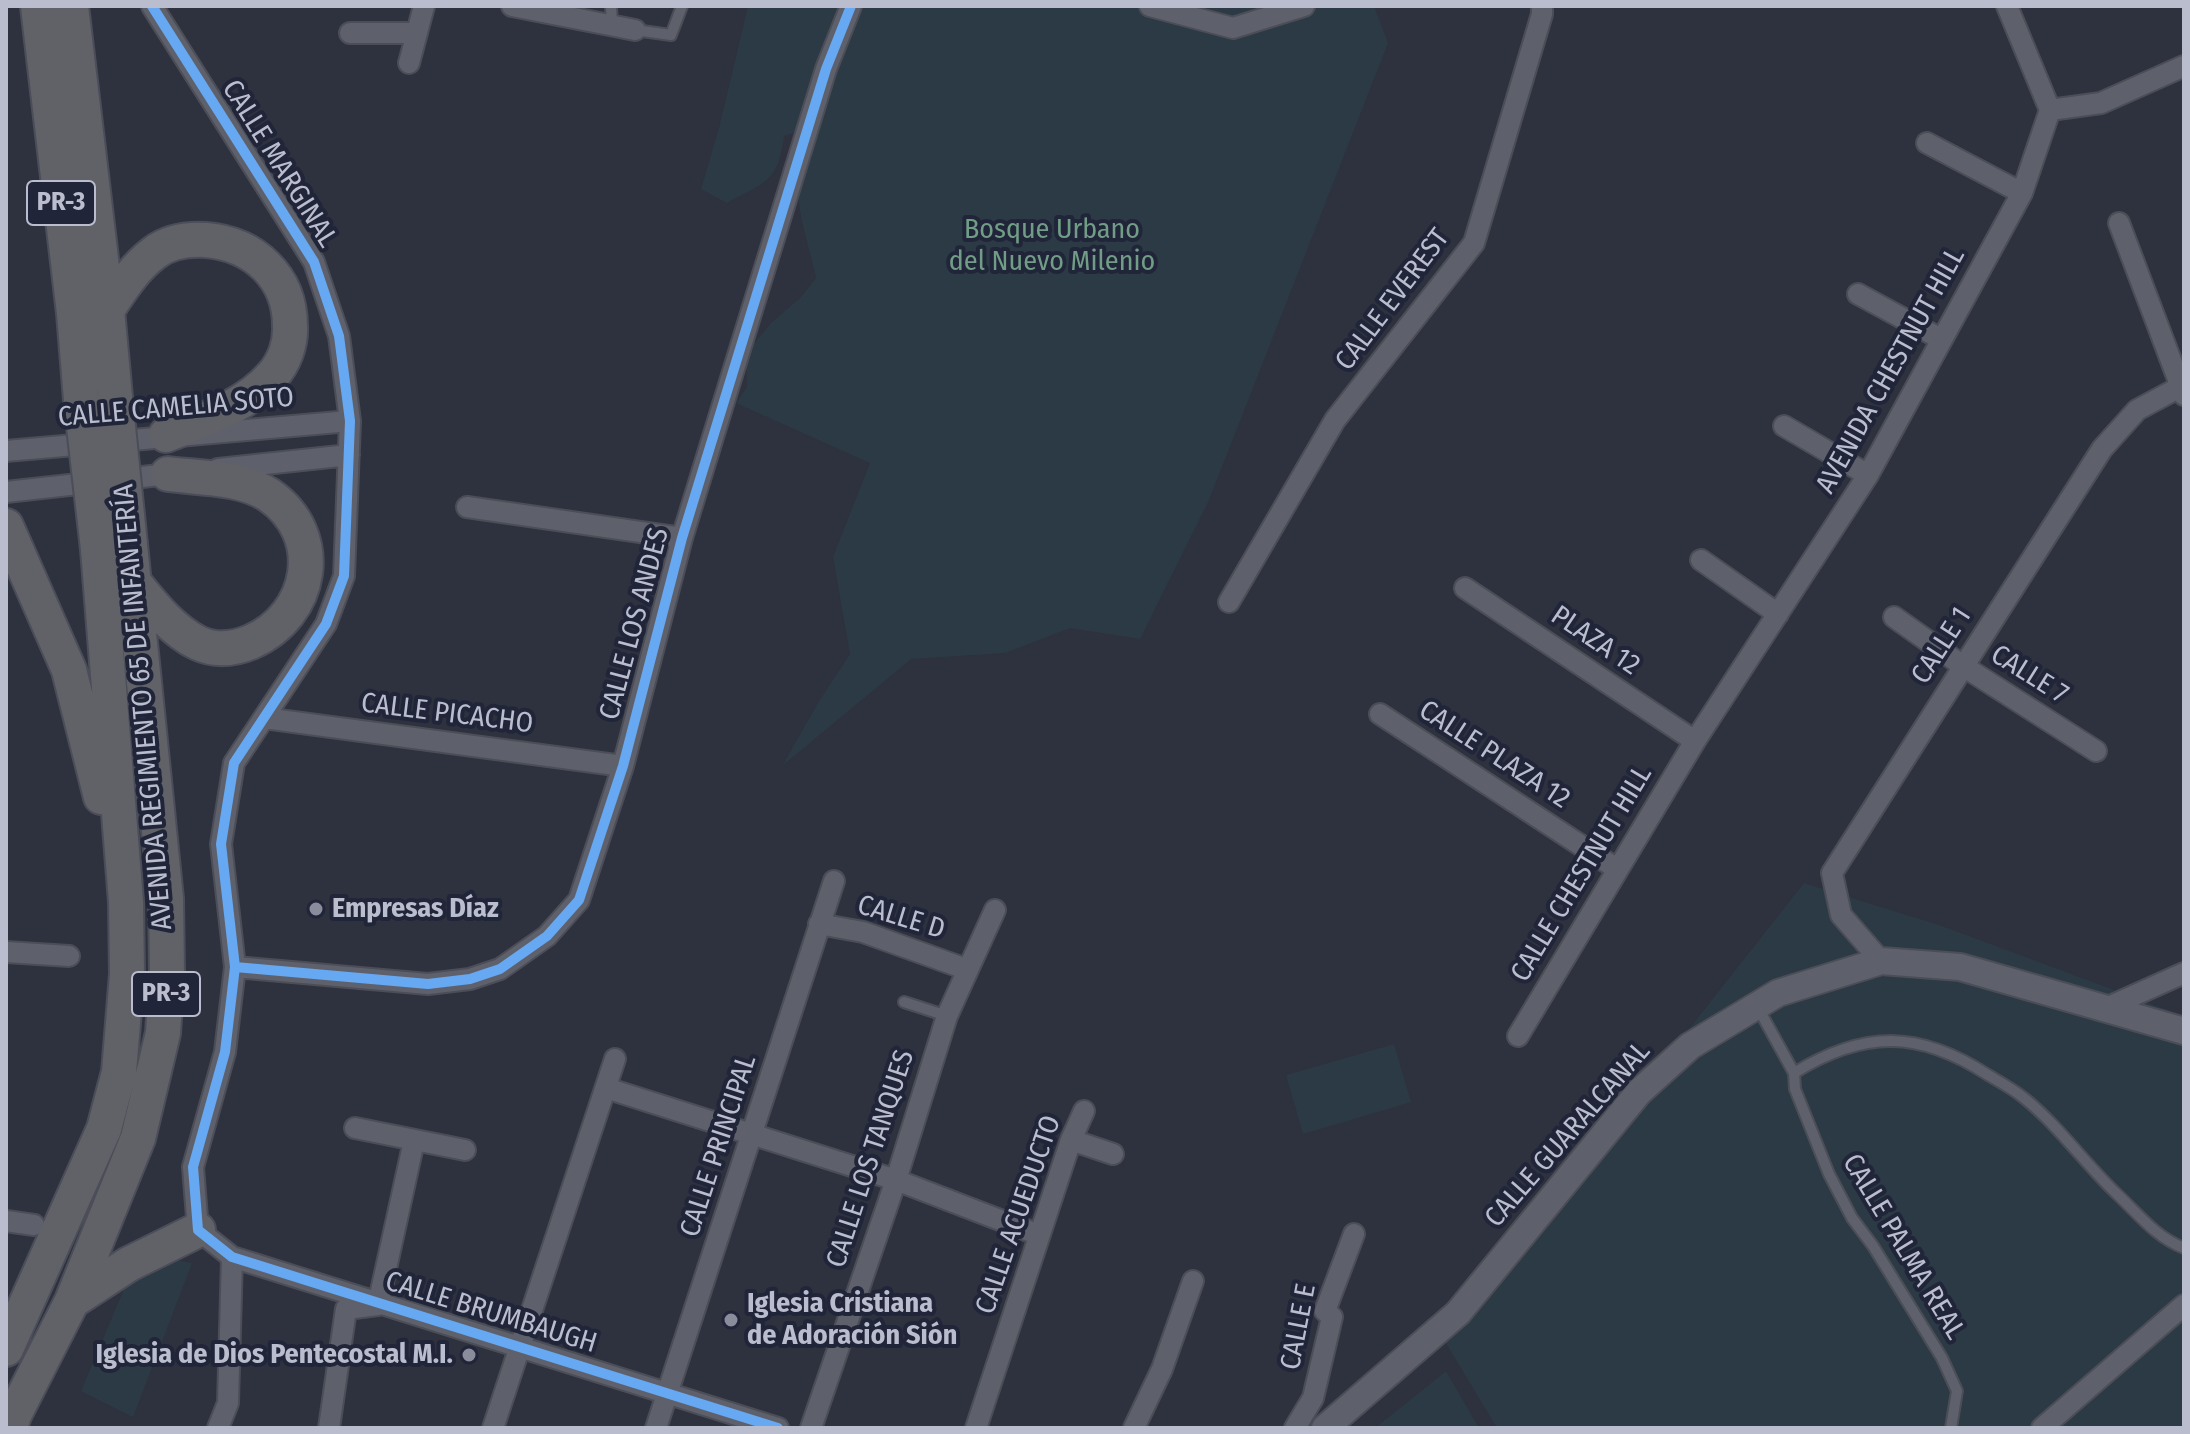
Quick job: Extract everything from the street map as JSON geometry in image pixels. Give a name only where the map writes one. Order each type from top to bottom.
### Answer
[{"type":"highway","name":"AVENIDA REGIMIENTO 65 DE INFANTERÍA","points":[[6,1349],[104,1129],[119,1072],[127,974],[114,547],[98,398],[74,313],[38,6]]},
{"type":"highway","name":"AVENIDA REGIMIENTO 65 DE INFANTERÍA","points":[[71,6],[107,310],[98,398]]},
{"type":"highway","points":[[107,310],[127,280],[156,252],[189,240],[230,243],[245,249],[258,258],[285,291],[290,332],[288,347],[273,375],[235,405],[166,435]]},
{"type":"highway","points":[[132,580],[157,611],[176,627],[197,643],[218,648],[242,646],[264,636],[284,621],[298,600],[305,555],[303,542],[290,513],[267,494],[250,487],[228,481],[168,474]]},
{"type":"highway","points":[[6,526],[69,670],[126,902]]},
{"type":"highway","name":"AVENIDA REGIMIENTO 65 DE INFANTERÍA","points":[[10,1424],[72,1301],[138,1138],[163,1033],[167,973],[166,899],[132,580],[114,547]]},
{"type":"highway","points":[[72,1301],[129,1264],[198,1230]]},
{"type":"street","name":"CALLE MARGINAL","points":[[152,6],[314,262],[339,336],[350,421],[344,576],[326,624],[234,763],[221,844],[235,967],[225,1052],[193,1167],[198,1230]]},
{"type":"street","points":[[409,63],[424,6]]},
{"type":"street","points":[[512,6],[612,16],[635,30]]},
{"type":"street","name":"CALLE LOS ANDES","points":[[235,967],[428,984],[470,979],[500,969],[547,936],[579,900],[623,766],[682,538],[826,69],[851,6]]},
{"type":"street","points":[[1150,6],[1233,28],[1304,6]]},
{"type":"street","name":"CALLE EVEREST","points":[[1229,602],[1335,420],[1474,243],[1542,6]]},
{"type":"street","points":[[2007,6],[2050,110],[2101,103],[2184,66]]},
{"type":"street","points":[[350,33],[416,33]]},
{"type":"street","name":"AVENIDA CHESTNUT HILL","points":[[1695,741],[1868,475],[2022,193],[2050,110]]},
{"type":"street","points":[[1927,143],[2022,193]]},
{"type":"street","points":[[2119,223],[2182,391]]},
{"type":"street","points":[[1858,294],[1941,339]]},
{"type":"street","name":"CALLE 1","points":[[1881,961],[1841,915],[1832,873],[2102,449],[2137,410],[2182,391]]},
{"type":"street","name":"CALLE CAMELIA SOTO","points":[[6,451],[350,421]]},
{"type":"street","points":[[1784,426],[1868,475]]},
{"type":"street","points":[[6,492],[349,455]]},
{"type":"street","points":[[467,507],[682,538]]},
{"type":"street","points":[[1701,560],[1778,614]]},
{"type":"street","name":"PLAZA 12","points":[[1465,588],[1695,741]]},
{"type":"street","name":"CALLE 7","points":[[1894,617],[1963,666],[2096,751]]},
{"type":"street","name":"CALLE PLAZA 12","points":[[1380,714],[1617,869]]},
{"type":"street","name":"CALLE PICACHO","points":[[264,718],[623,766]]},
{"type":"street","name":"CALLE CHESTNUT HILL","points":[[1518,1036],[1695,741]]},
{"type":"street","name":"CALLE PRINCIPAL","points":[[656,1428],[834,881]]},
{"type":"street","name":"CALLE LOS TANQUES","points":[[811,1428],[896,1180],[947,1016],[995,910]]},
{"type":"street","name":"CALLE D","points":[[819,924],[863,932],[966,969]]},
{"type":"street","points":[[6,952],[69,956]]},
{"type":"street","name":"CALLE GUARALCANAL","points":[[1325,1428],[1458,1313],[1639,1092],[1690,1046],[1778,993],[1881,961],[1960,967],[2184,1031]]},
{"type":"street","points":[[2106,1008],[2184,973]]},
{"type":"street","points":[[493,1428],[615,1059]]},
{"type":"street","points":[[606,1088],[896,1180],[1039,1235]]},
{"type":"street","name":"CALLE ACUEDUCTO","points":[[976,1428],[1071,1140],[1084,1111]]},
{"type":"street","points":[[355,1128],[465,1150]]},
{"type":"street","points":[[1071,1140],[1113,1154]]},
{"type":"street","points":[[329,1428],[346,1309],[378,1305],[414,1141]]},
{"type":"street","points":[[6,1221],[34,1225]]},
{"type":"street","name":"CALLE BRUMBAUGH","points":[[198,1230],[232,1257],[778,1428]]},
{"type":"street","name":"CALLE E","points":[[1295,1428],[1313,1398],[1332,1317],[1325,1311],[1354,1234]]},
{"type":"street","points":[[218,1428],[228,1403],[232,1257]]},
{"type":"street","points":[[1134,1428],[1162,1369],[1193,1281]]},
{"type":"street","points":[[2042,1428],[2184,1305]]},
{"type":"lane","points":[[635,30],[671,35],[682,6]]},
{"type":"lane","points":[[904,1002],[947,1016]]},
{"type":"lane","name":"CALLE PALMA REAL","points":[[1757,1005],[1794,1073],[1795,1089],[1829,1174],[1852,1218],[1873,1246],[1942,1358],[1957,1391],[1951,1428]]},
{"type":"lane","points":[[1794,1073],[1852,1044],[1888,1041],[1929,1045],[1959,1056],[2024,1098],[2096,1174],[2167,1242],[2184,1248]]},
{"type":"green space","name":"Bosque Urbano del Nuevo Milenio","points":[[748,6],[1374,6],[1388,43],[1209,500],[1140,639],[1070,628],[1005,653],[911,659],[782,766],[850,654],[833,557],[870,463],[736,403],[747,387],[747,352],[816,278],[799,201],[801,175],[812,150],[802,130],[784,136],[778,163],[760,185],[727,203],[701,189]]},
{"type":"green space","points":[[1804,883],[1942,926],[2184,1016],[2184,1428],[1497,1428],[1444,1340]]},
{"type":"green space","points":[[1394,1044],[1411,1102],[1303,1134],[1286,1075]]},
{"type":"green space","points":[[177,1260],[192,1263],[133,1417],[81,1391],[126,1284],[159,1263]]},
{"type":"green space","points":[[1446,1371],[1479,1428],[1375,1428]]},
{"type":"cycle path","points":[[152,6],[314,262],[339,336],[350,421],[344,576],[326,624],[234,763],[221,844],[235,967],[225,1052],[193,1167],[198,1230],[232,1257],[778,1428]]},
{"type":"cycle path","points":[[235,967],[428,984],[470,979],[500,969],[547,936],[579,900],[623,766],[682,538],[826,69],[851,6]]},
{"type":"place","name":"Empresas Díaz","points":[[316,909]]},
{"type":"place","name":"Iglesia Cristiana de Adoración Sión","points":[[731,1320]]},
{"type":"place","name":"Iglesia de Dios Pentecostal M.I.","points":[[469,1355]]}]
